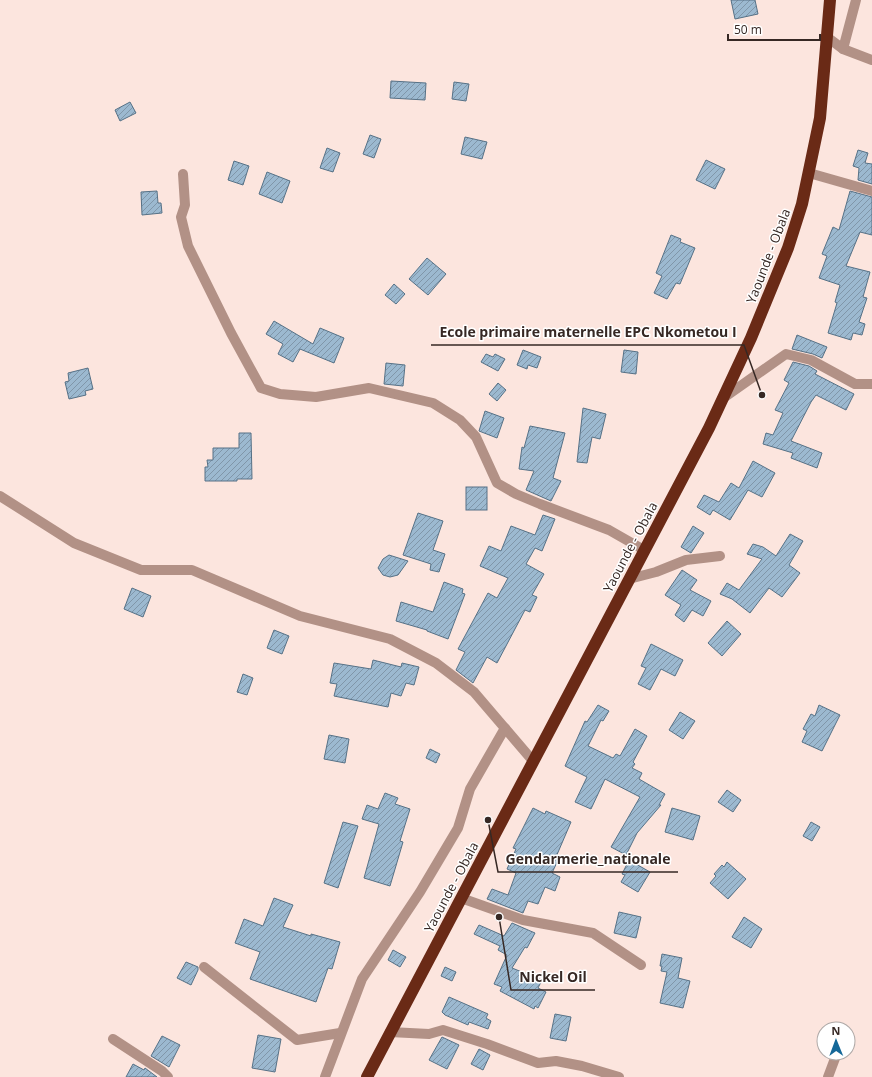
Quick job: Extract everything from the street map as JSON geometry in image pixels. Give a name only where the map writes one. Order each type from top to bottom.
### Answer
[{"type":"highway","name":"Yaounde - Obala","points":[[367,1077],[644,550],[722,399],[751,338],[788,248],[802,204],[820,118],[830,0]]},
{"type":"street","points":[[843,49],[856,0]]},
{"type":"street","points":[[827,37],[843,49],[872,60]]},
{"type":"street","points":[[808,173],[872,191]]},
{"type":"street","points":[[183,174],[184,205],[182,217],[188,246],[231,334],[261,388],[280,394],[316,397],[369,388],[433,403],[460,420],[476,437],[498,483],[516,494],[609,530],[644,550]]},
{"type":"street","points":[[722,399],[786,354],[811,360],[855,384],[872,384]]},
{"type":"street","points":[[0,496],[74,543],[141,570],[192,570],[300,616],[390,639],[436,663],[474,692],[533,761]]},
{"type":"street","points":[[629,578],[656,572],[686,560],[720,556]]},
{"type":"street","points":[[325,1077],[340,1033],[362,979],[420,892],[458,828],[470,789],[505,728]]},
{"type":"street","points":[[461,898],[523,920],[593,933],[641,965]]},
{"type":"street","points":[[204,966],[297,1040],[340,1033]]},
{"type":"street","points":[[390,1032],[429,1034],[443,1030],[487,1044],[538,1063],[556,1061],[582,1066],[619,1077]]},
{"type":"street","points":[[113,1039],[162,1071],[168,1077]]},
{"type":"street","points":[[828,1077],[834,1061]]},
{"type":"building","points":[[731,0],[755,0],[758,14],[735,19]]},
{"type":"building","points":[[391,81],[426,83],[425,100],[390,98]]},
{"type":"building","points":[[454,82],[469,84],[466,101],[452,99]]},
{"type":"building","points":[[130,102],[136,113],[120,121],[115,110]]},
{"type":"building","points":[[370,135],[381,139],[374,158],[363,154]]},
{"type":"building","points":[[465,137],[487,142],[482,159],[461,154]]},
{"type":"building","points":[[327,148],[340,153],[333,172],[320,168]]},
{"type":"building","points":[[858,150],[868,153],[865,163],[872,164],[872,184],[858,180],[859,168],[853,166]]},
{"type":"building","points":[[706,160],[725,169],[715,189],[696,180]]},
{"type":"building","points":[[234,161],[249,166],[243,185],[228,180]]},
{"type":"building","points":[[267,172],[290,181],[282,203],[259,194]]},
{"type":"building","points":[[157,191],[158,203],[161,203],[162,213],[142,215],[141,192]]},
{"type":"building","points":[[850,191],[872,197],[872,235],[860,232],[846,266],[870,272],[863,297],[867,298],[859,322],[865,324],[862,335],[853,333],[851,340],[828,333],[837,303],[835,302],[840,285],[819,278],[827,256],[822,254],[833,227],[839,230]]},
{"type":"building","points":[[671,235],[681,239],[680,242],[695,248],[680,284],[676,283],[667,299],[654,293],[662,276],[656,273]]},
{"type":"building","points":[[427,258],[446,274],[428,295],[409,279]]},
{"type":"building","points":[[394,284],[405,294],[396,304],[385,295]]},
{"type":"building","points":[[274,321],[313,344],[320,328],[344,338],[334,363],[300,349],[293,362],[278,354],[283,344],[266,334]]},
{"type":"building","points":[[797,335],[827,347],[822,358],[813,354],[792,349]]},
{"type":"building","points":[[523,350],[541,357],[537,368],[528,365],[527,369],[517,365]]},
{"type":"building","points":[[624,350],[638,352],[636,374],[621,372]]},
{"type":"building","points":[[486,354],[493,357],[495,354],[505,359],[498,371],[481,362]]},
{"type":"building","points":[[793,362],[809,366],[817,371],[815,374],[854,394],[846,410],[816,395],[791,441],[822,453],[817,468],[791,458],[793,453],[763,444],[766,433],[773,435],[783,413],[775,410],[789,383],[784,380]]},
{"type":"building","points":[[386,363],[405,365],[403,386],[384,384]]},
{"type":"building","points":[[88,368],[93,389],[85,391],[86,395],[69,399],[65,382],[69,381],[68,373]]},
{"type":"building","points":[[498,383],[506,390],[497,401],[489,394]]},
{"type":"building","points":[[583,408],[606,414],[600,439],[592,437],[587,463],[577,462]]},
{"type":"building","points":[[485,411],[504,418],[497,438],[479,431]]},
{"type":"building","points":[[530,426],[565,433],[553,478],[561,481],[551,501],[526,490],[534,471],[519,469],[522,447],[524,448]]},
{"type":"building","points":[[239,433],[251,433],[252,479],[237,479],[237,481],[205,481],[205,467],[208,467],[207,460],[213,460],[213,448],[239,448]]},
{"type":"building","points":[[753,461],[775,473],[762,497],[748,490],[730,520],[713,510],[710,515],[697,507],[704,495],[719,502],[731,483],[739,488]]},
{"type":"building","points":[[466,487],[487,487],[487,510],[466,510]]},
{"type":"building","points":[[418,513],[443,521],[433,550],[445,554],[439,572],[430,570],[431,564],[403,555]]},
{"type":"building","points":[[543,515],[555,519],[542,551],[535,548],[526,564],[544,574],[532,595],[537,597],[530,612],[525,610],[497,663],[487,657],[473,683],[456,670],[465,652],[458,649],[488,593],[497,598],[508,578],[480,566],[489,546],[501,551],[511,526],[535,535]]},
{"type":"building","points":[[693,526],[704,533],[691,553],[681,547]]},
{"type":"building","points":[[790,534],[803,541],[789,565],[800,573],[782,597],[769,588],[750,613],[732,599],[720,594],[727,583],[739,590],[762,559],[747,554],[753,544],[763,547],[776,556]]},
{"type":"building","points":[[389,555],[408,561],[398,575],[390,577],[383,575],[378,568],[383,559]]},
{"type":"building","points":[[682,570],[697,580],[690,590],[711,601],[703,616],[692,610],[684,622],[675,615],[681,605],[665,595]]},
{"type":"building","points":[[444,582],[463,589],[462,593],[465,594],[448,639],[427,630],[396,621],[401,602],[433,612]]},
{"type":"building","points":[[132,588],[151,596],[143,617],[124,609]]},
{"type":"building","points":[[727,621],[741,634],[722,656],[708,643]]},
{"type":"building","points":[[274,630],[289,636],[282,654],[267,648]]},
{"type":"building","points":[[651,644],[683,660],[675,676],[661,669],[650,690],[638,684],[646,668],[641,666]]},
{"type":"building","points":[[373,660],[401,667],[402,663],[419,667],[414,685],[406,683],[401,696],[391,693],[388,707],[334,696],[337,684],[330,683],[334,663],[371,669]]},
{"type":"building","points":[[243,674],[253,678],[247,695],[237,692]]},
{"type":"building","points":[[598,705],[609,711],[603,721],[601,720],[588,746],[613,758],[616,754],[620,756],[635,729],[647,736],[633,762],[635,764],[632,768],[642,773],[639,779],[665,794],[659,805],[661,805],[637,833],[626,855],[611,847],[640,797],[605,779],[591,809],[575,802],[587,777],[565,766],[585,721],[587,722]]},
{"type":"building","points":[[819,705],[840,715],[822,751],[802,742],[807,731],[803,729],[811,714],[815,716]]},
{"type":"building","points":[[680,712],[695,721],[683,739],[669,730]]},
{"type":"building","points":[[329,735],[349,739],[345,763],[324,759]]},
{"type":"building","points":[[430,749],[440,754],[436,763],[426,758]]},
{"type":"building","points":[[727,790],[741,800],[733,812],[718,802]]},
{"type":"building","points":[[385,793],[398,798],[395,804],[410,809],[400,841],[403,842],[390,886],[364,878],[379,824],[362,819],[367,805],[378,809]]},
{"type":"building","points":[[533,808],[545,814],[546,811],[571,822],[556,857],[559,858],[552,873],[560,877],[555,891],[545,887],[538,904],[528,901],[523,913],[487,899],[492,889],[508,895],[516,873],[507,869],[516,849],[513,848]]},
{"type":"building","points":[[672,808],[700,816],[693,840],[665,832]]},
{"type":"building","points":[[343,822],[358,826],[338,888],[324,883]]},
{"type":"building","points":[[811,822],[820,827],[812,841],[803,836]]},
{"type":"building","points":[[629,860],[650,872],[638,892],[621,882],[625,875],[622,874]]},
{"type":"building","points":[[727,862],[746,879],[728,899],[710,883],[716,876],[714,874],[722,865],[724,867]]},
{"type":"building","points":[[274,898],[293,905],[283,927],[311,936],[311,934],[340,942],[332,969],[328,968],[316,1002],[250,979],[260,952],[235,943],[244,919],[263,926]]},
{"type":"building","points":[[619,912],[641,917],[636,938],[614,933]]},
{"type":"building","points":[[744,917],[762,929],[751,948],[732,937]]},
{"type":"building","points":[[512,923],[535,933],[527,948],[525,947],[512,968],[542,980],[538,988],[546,992],[538,1008],[535,1006],[534,1009],[500,991],[502,987],[494,984],[507,955],[498,950],[500,946],[474,934],[479,925],[504,936]]},
{"type":"building","points":[[393,950],[406,957],[400,967],[388,960]]},
{"type":"building","points":[[662,954],[682,958],[678,978],[690,981],[683,1008],[660,1003],[667,972],[661,971],[662,966],[660,966]]},
{"type":"building","points":[[186,962],[198,967],[191,985],[177,978]]},
{"type":"building","points":[[445,967],[456,972],[452,981],[441,976]]},
{"type":"building","points":[[449,997],[488,1014],[486,1018],[491,1021],[488,1029],[469,1022],[468,1025],[445,1015],[442,1012]]},
{"type":"building","points":[[555,1014],[571,1017],[566,1041],[550,1038]]},
{"type":"building","points":[[258,1035],[281,1039],[275,1072],[252,1068]]},
{"type":"building","points":[[162,1036],[180,1045],[169,1067],[151,1056]]},
{"type":"building","points":[[442,1037],[459,1045],[447,1069],[429,1060]]},
{"type":"building","points":[[479,1049],[490,1055],[483,1070],[471,1064]]},
{"type":"building","points":[[133,1064],[144,1070],[145,1068],[157,1077],[126,1077]]},
{"type":"place","name":"Ecole primaire maternelle EPC Nkometou I","points":[[762,395]]},
{"type":"place","name":"Gendarmerie_nationale","points":[[488,820]]},
{"type":"place","name":"Nickel Oil","points":[[499,917]]}]
